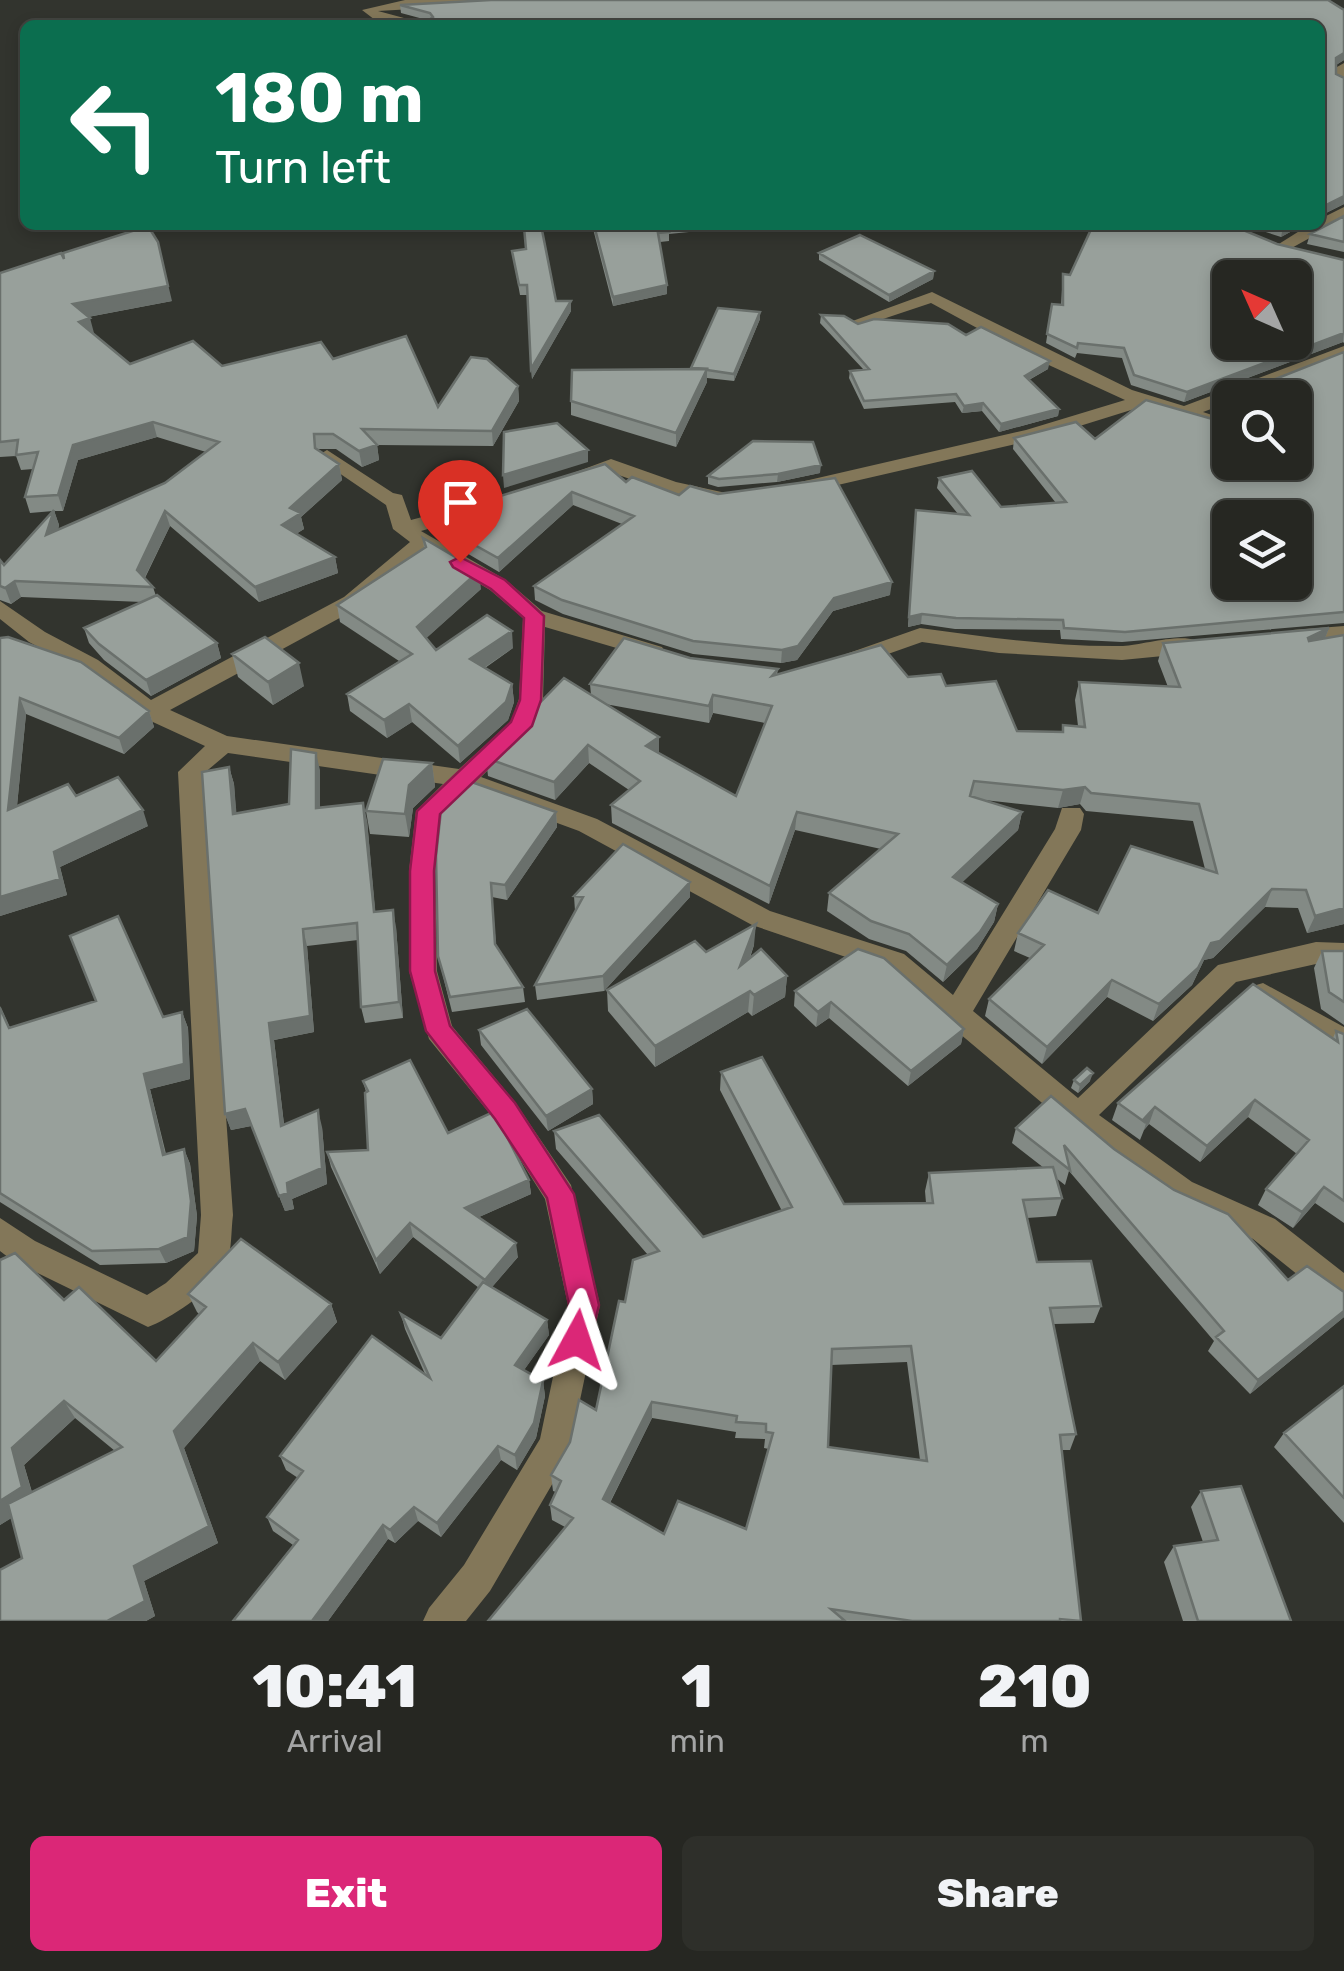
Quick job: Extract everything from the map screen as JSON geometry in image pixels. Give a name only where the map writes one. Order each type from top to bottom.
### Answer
[{"type":"street","points":[[386,20],[368,10],[376,4],[397,1],[500,0]]},
{"type":"street","points":[[1344,66],[1344,83]]},
{"type":"street","points":[[1305,230],[1274,244],[1313,254]]},
{"type":"street","points":[[856,323],[932,297],[1033,352],[1141,401],[1212,420]]},
{"type":"street","points":[[1189,412],[1344,351]]},
{"type":"street","points":[[778,492],[1030,436],[1141,401]]},
{"type":"street","points":[[327,456],[388,499],[396,500],[412,536],[498,585],[534,616],[672,658]]},
{"type":"street","points":[[560,480],[611,465],[717,498],[747,495]]},
{"type":"street","points":[[150,711],[352,602],[412,536],[528,492]]},
{"type":"street","points":[[0,608],[36,637],[90,665],[150,711],[223,744],[460,778],[588,825],[761,918],[894,962],[958,1012],[1077,1117],[1181,1192],[1264,1229],[1344,1292]]},
{"type":"street","points":[[442,1621],[476,1578],[556,1444],[584,1305],[560,1194],[505,1111],[439,1031],[423,971],[422,871],[428,811],[521,726],[531,700],[534,616]]},
{"type":"street","points":[[1267,640],[1344,633]]},
{"type":"street","points":[[832,665],[920,635],[999,646],[1122,653],[1210,644]]},
{"type":"street","points":[[0,645],[36,637]]},
{"type":"street","points":[[8,1251],[148,1312],[177,1294],[213,1259],[218,1215],[190,772],[223,744]]},
{"type":"street","points":[[958,1012],[1068,830],[1070,814]]},
{"type":"street","points":[[1077,1117],[1228,973],[1316,953],[1344,954]]},
{"type":"street","points":[[1228,973],[1344,1041]]},
{"type":"building","points":[[491,0],[1328,0],[1344,10],[1344,53],[1336,58],[1336,74],[1344,78],[1344,196],[1325,206],[1325,20],[429,20],[433,17],[430,13],[400,5]]},
{"type":"building","points":[[1344,216],[1344,242],[1310,234],[1325,230],[1325,226]]},
{"type":"building","points":[[135,230],[150,230],[158,242],[168,286],[73,304],[90,318],[79,322],[130,364],[193,341],[222,366],[321,342],[333,359],[406,336],[438,407],[471,357],[487,359],[518,386],[492,431],[362,429],[377,445],[359,451],[333,434],[314,434],[315,448],[339,464],[290,508],[301,513],[282,525],[335,557],[255,587],[165,511],[137,570],[153,587],[15,581],[5,588],[0,586],[0,560],[4,565],[54,510],[46,535],[165,483],[219,442],[153,422],[73,445],[58,495],[25,497],[38,452],[16,455],[18,440],[0,442],[0,273],[61,253],[64,259],[63,253]]},
{"type":"building","points":[[524,230],[542,230],[556,301],[571,301],[531,369],[527,285],[519,285],[512,251],[526,249]]},
{"type":"building","points":[[595,230],[668,230],[658,233],[667,285],[613,297]]},
{"type":"building","points":[[1091,230],[1243,230],[1277,244],[1344,260],[1344,333],[1312,345],[1312,260],[1212,260],[1212,360],[1272,360],[1187,392],[1134,375],[1124,348],[1078,343],[1077,348],[1047,334],[1052,304],[1063,305],[1063,274],[1070,275]]},
{"type":"building","points":[[860,235],[934,271],[889,295],[819,253]]},
{"type":"building","points":[[718,308],[760,312],[734,374],[691,368]]},
{"type":"building","points":[[821,315],[844,316],[858,324],[874,319],[948,324],[966,335],[981,327],[1050,361],[1025,376],[1059,409],[1001,424],[983,403],[964,406],[956,394],[864,401],[850,371],[869,369]]},
{"type":"building","points":[[1344,352],[1344,612],[1125,632],[1064,628],[1063,620],[922,614],[909,617],[916,510],[969,515],[939,478],[972,471],[1001,507],[1066,502],[1014,438],[1076,422],[1095,439],[1146,400],[1212,419],[1212,480],[1312,480],[1312,380],[1273,380]]},
{"type":"building","points":[[707,369],[676,433],[571,401],[572,370]]},
{"type":"building","points":[[557,423],[588,450],[503,475],[504,432]]},
{"type":"building","points":[[753,441],[813,442],[821,465],[778,474],[719,479],[708,476]]},
{"type":"building","points":[[605,464],[626,482],[632,477],[679,495],[690,486],[718,494],[835,478],[892,582],[834,598],[798,646],[782,650],[693,641],[562,600],[534,586],[634,516],[572,492],[498,558],[439,525],[497,497]]},
{"type":"building","points":[[423,538],[479,571],[417,627],[436,650],[487,615],[512,631],[470,659],[512,684],[506,702],[458,746],[409,704],[384,720],[347,694],[412,654],[337,605],[426,547]]},
{"type":"building","points":[[157,595],[217,643],[146,680],[84,628]]},
{"type":"building","points":[[1329,628],[1308,638],[1309,641],[1344,635],[1344,908],[1315,916],[1306,890],[1272,889],[1220,941],[1211,943],[1198,968],[1159,1004],[1112,980],[1047,1047],[989,999],[1044,945],[1018,933],[1048,890],[1098,913],[1131,846],[1217,873],[1199,804],[1091,793],[1085,787],[1063,790],[974,781],[970,796],[1022,812],[953,877],[998,904],[980,932],[947,965],[909,934],[871,921],[829,893],[898,834],[797,812],[770,886],[611,805],[640,781],[588,745],[554,782],[486,758],[564,678],[659,737],[646,746],[736,796],[772,706],[713,695],[709,706],[590,684],[624,638],[690,658],[778,669],[772,676],[881,645],[908,677],[941,674],[946,686],[996,681],[1017,731],[1063,732],[1063,725],[1085,727],[1079,682],[1180,687],[1163,643]]},
{"type":"building","points":[[8,637],[81,662],[149,711],[119,738],[20,698],[8,810],[68,784],[76,796],[118,777],[143,810],[54,852],[60,879],[0,897],[0,638]]},
{"type":"building","points":[[265,637],[299,663],[268,682],[232,654]]},
{"type":"building","points":[[291,749],[316,753],[316,808],[363,803],[374,912],[393,910],[399,1002],[361,1007],[357,923],[303,929],[310,1016],[269,1023],[281,1126],[318,1110],[322,1168],[287,1183],[288,1193],[279,1196],[245,1109],[225,1114],[202,772],[229,767],[233,814],[289,804]]},
{"type":"building","points":[[383,759],[432,763],[409,785],[405,814],[366,811]]},
{"type":"building","points":[[466,780],[556,812],[505,885],[491,883],[495,944],[523,987],[450,997],[438,956],[436,856],[442,801]]},
{"type":"building","points":[[623,844],[690,882],[603,976],[535,985],[583,897],[574,896]]},
{"type":"building","points":[[118,916],[163,1017],[182,1012],[184,1064],[144,1074],[163,1155],[184,1149],[191,1201],[188,1237],[159,1249],[92,1251],[0,1193],[0,1008],[9,1028],[96,1001],[70,936]]},
{"type":"building","points":[[756,924],[740,966],[761,949],[787,976],[754,995],[750,991],[655,1046],[607,990],[695,941],[706,952]]},
{"type":"building","points":[[858,949],[884,958],[964,1029],[911,1071],[831,1002],[818,1012],[795,991]]},
{"type":"building","points":[[1322,951],[1344,951],[1344,1002],[1329,992]]},
{"type":"building","points":[[1253,984],[1338,1042],[1336,1031],[1344,1034],[1344,1201],[1324,1187],[1302,1212],[1266,1189],[1309,1140],[1255,1100],[1207,1146],[1155,1107],[1143,1120],[1146,1123],[1118,1103]]},
{"type":"building","points":[[527,1009],[592,1089],[546,1116],[479,1030]]},
{"type":"building","points":[[762,1057],[844,1204],[933,1203],[929,1173],[1053,1167],[1062,1198],[1023,1200],[1037,1262],[1091,1261],[1101,1306],[1050,1308],[1076,1434],[1060,1435],[1081,1621],[912,1621],[831,1609],[845,1621],[488,1621],[573,1518],[550,1505],[561,1481],[551,1475],[570,1442],[579,1400],[596,1410],[619,1301],[625,1302],[633,1260],[659,1251],[554,1131],[599,1115],[703,1237],[792,1207],[721,1072]],"holes":[[[911,1346],[927,1461],[828,1447],[832,1349]],[[652,1402],[737,1416],[736,1422],[766,1424],[766,1432],[773,1433],[746,1529],[678,1501],[664,1534],[603,1499]]]},
{"type":"building","points":[[410,1060],[448,1133],[493,1112],[529,1180],[465,1208],[516,1243],[485,1280],[410,1223],[376,1260],[327,1152],[368,1150],[368,1091],[363,1081]]},
{"type":"building","points":[[1087,1068],[1093,1073],[1080,1085],[1074,1080]]},
{"type":"building","points":[[1051,1096],[1114,1149],[1174,1190],[1228,1214],[1288,1280],[1307,1266],[1344,1292],[1344,1311],[1258,1380],[1216,1337],[1224,1331],[1064,1145],[1070,1170],[1016,1128]]},
{"type":"building","points":[[241,1239],[331,1304],[278,1362],[253,1343],[174,1431],[209,1526],[134,1566],[145,1601],[107,1621],[0,1621],[0,1570],[22,1558],[8,1504],[122,1447],[64,1401],[12,1448],[22,1487],[0,1501],[0,1260],[15,1253],[64,1300],[79,1287],[156,1361],[206,1307],[188,1294]]},
{"type":"building","points":[[483,1282],[547,1320],[515,1365],[543,1381],[534,1423],[515,1455],[498,1446],[437,1523],[414,1507],[390,1530],[383,1525],[312,1621],[233,1621],[298,1540],[267,1517],[303,1471],[280,1456],[372,1336],[430,1378],[401,1314],[441,1338]]},
{"type":"building","points":[[1344,1386],[1344,1498],[1284,1433]]},
{"type":"building","points":[[1241,1486],[1291,1621],[1198,1621],[1174,1546],[1218,1540],[1201,1491]]},
{"type":"route","points":[[460,562],[498,585],[534,616],[531,700],[521,726],[500,741],[428,811],[422,871],[423,971],[439,1031],[505,1111],[560,1194],[584,1305],[577,1340]]}]
